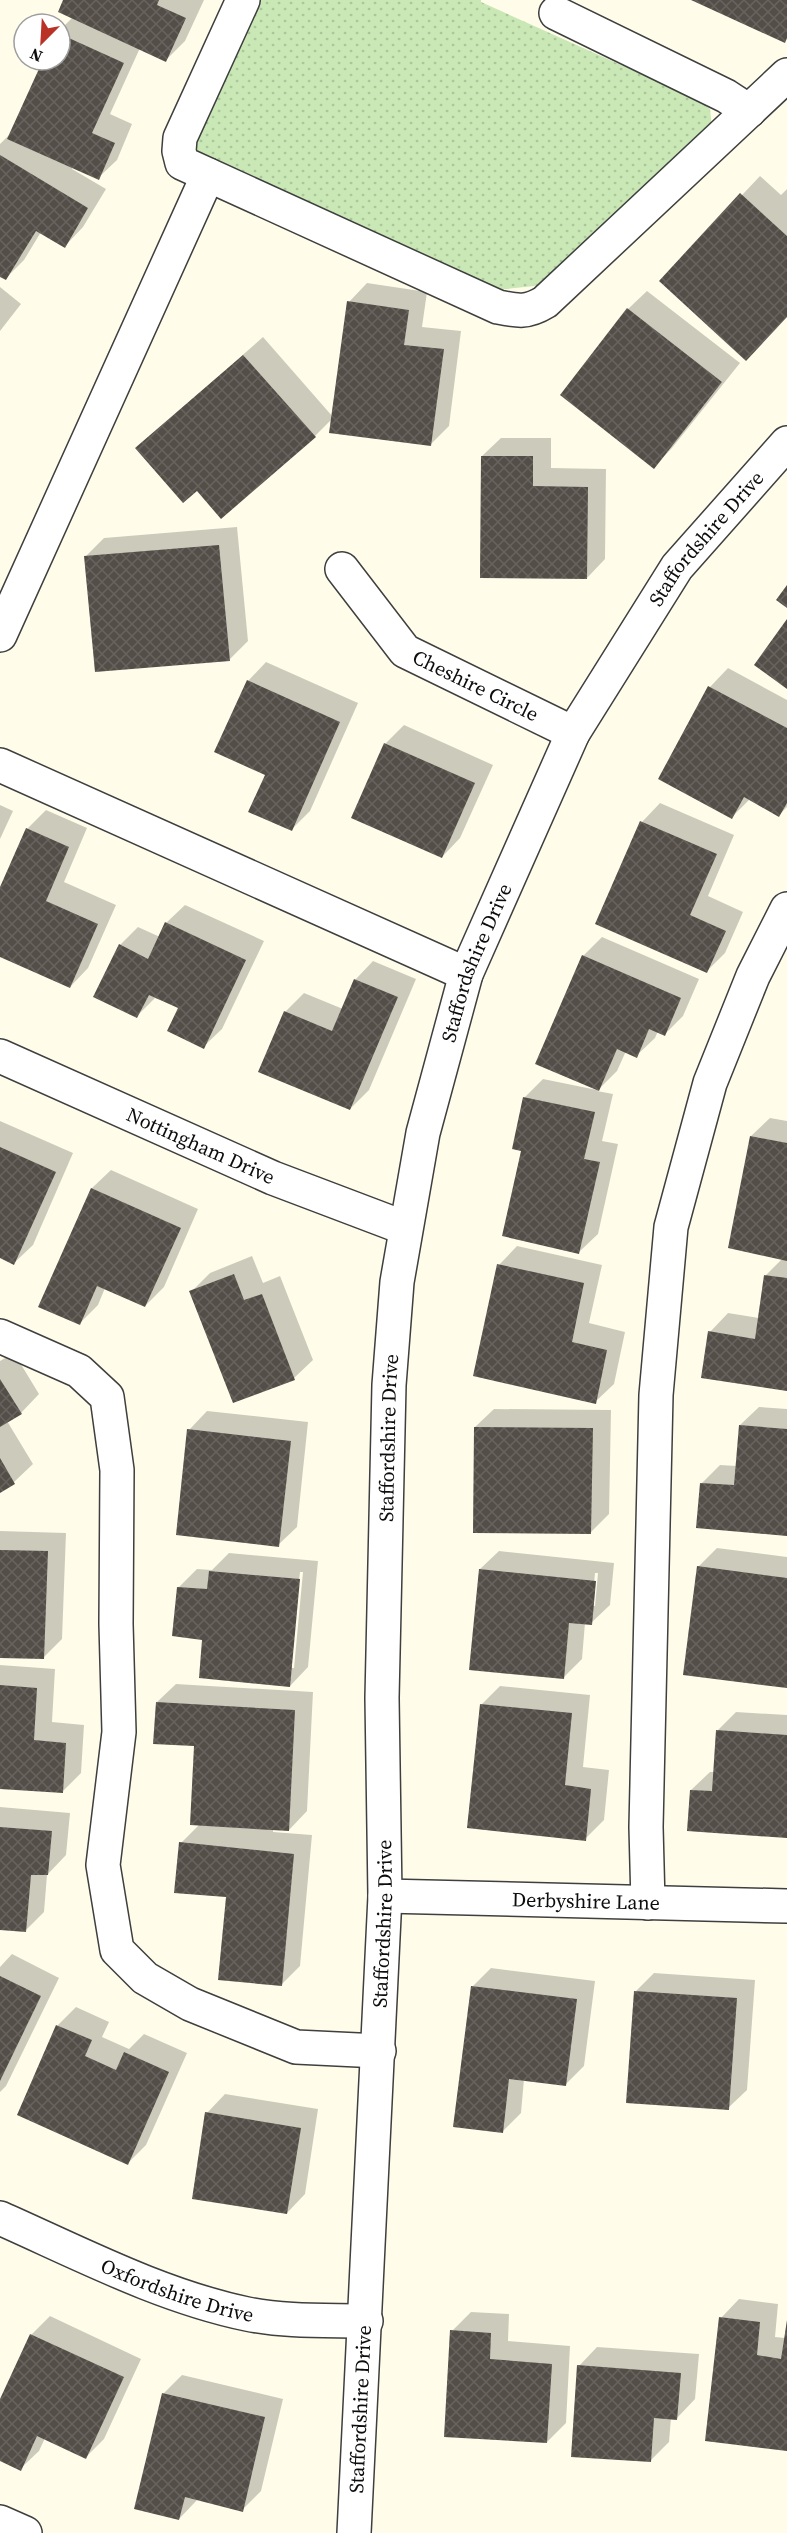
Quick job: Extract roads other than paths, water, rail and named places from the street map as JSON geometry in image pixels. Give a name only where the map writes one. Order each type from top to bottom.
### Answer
[{"type":"street","points":[[243,0],[180,138],[179,152],[182,163],[498,308],[531,311],[545,302],[787,75]]},
{"type":"street","points":[[556,13],[726,96],[749,111]]},
{"type":"street","points":[[0,635],[208,175]]},
{"type":"street","name":"Staffordshire Drive","points":[[354,2533],[386,1896],[382,1698],[389,1385],[397,1282],[423,1133],[466,974],[573,733],[599,688],[677,567],[787,443]]},
{"type":"street","name":"Cheshire Circle","points":[[342,569],[405,651],[573,733]]},
{"type":"street","points":[[0,765],[466,974]]},
{"type":"street","points":[[648,1903],[646,1827],[656,1395],[671,1227],[710,1083],[753,976],[787,909]]},
{"type":"street","name":"Nottingham Drive","points":[[0,1056],[273,1178],[405,1228]]},
{"type":"street","points":[[0,1336],[79,1371],[107,1397],[117,1470],[116,1624],[119,1732],[103,1865],[117,1950],[145,1978],[190,2004],[296,2047],[379,2051]]},
{"type":"street","name":"Derbyshire Lane","points":[[386,1896],[787,1906]]},
{"type":"street","name":"Oxfordshire Drive","points":[[0,2218],[168,2292],[248,2314],[299,2320],[366,2321]]},
{"type":"street","points":[[0,2522],[25,2533]]}]
